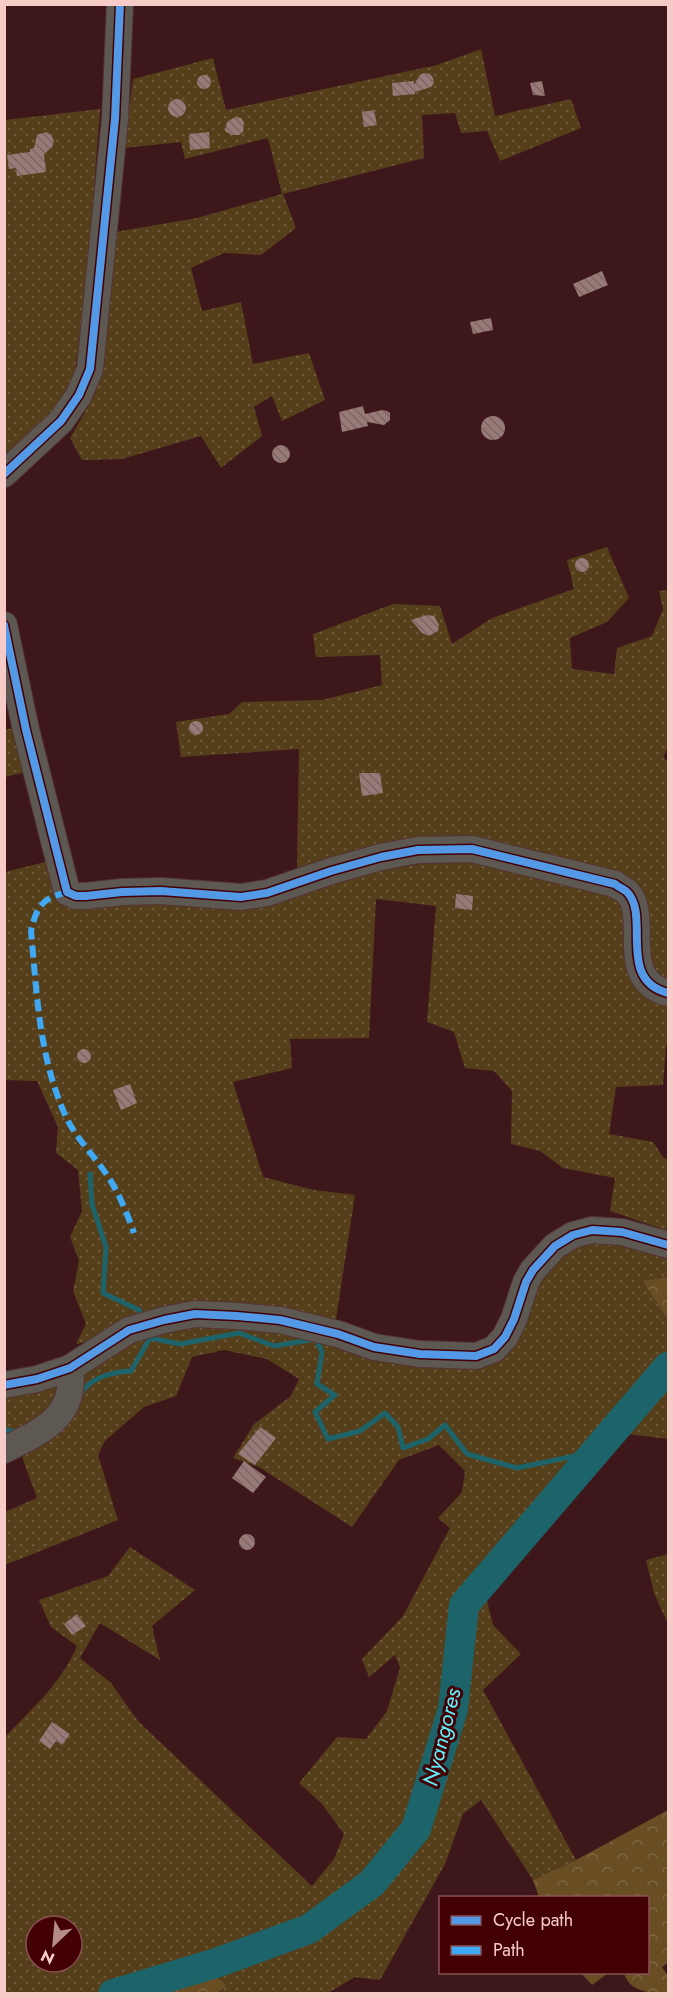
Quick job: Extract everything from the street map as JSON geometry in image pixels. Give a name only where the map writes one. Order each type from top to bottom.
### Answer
[{"type":"street","points":[[4,474],[61,421],[79,395],[90,369],[115,118],[120,4]]},
{"type":"street","points":[[4,626],[26,730],[67,892],[76,896],[161,891],[242,897],[267,893],[381,857],[418,850],[472,849],[615,884],[627,892],[632,900],[636,920],[637,957],[645,977],[658,990],[669,993]]},
{"type":"street","points":[[4,1385],[37,1379],[70,1368],[129,1330],[195,1314],[280,1320],[338,1334],[374,1347],[420,1354],[476,1356],[494,1349],[505,1337],[514,1319],[526,1282],[533,1270],[555,1246],[573,1235],[592,1230],[622,1232],[669,1245]]},
{"type":"street","points":[[4,1450],[51,1424],[59,1417],[68,1398],[72,1378],[70,1368]]},
{"type":"shaded area","points":[[481,49],[495,116],[571,99],[581,128],[500,161],[487,131],[461,133],[455,113],[422,115],[424,158],[283,194],[296,228],[261,255],[224,253],[191,268],[202,311],[241,302],[253,364],[309,353],[325,400],[282,421],[272,396],[254,407],[262,436],[221,468],[201,436],[122,459],[82,460],[70,438],[93,398],[104,367],[115,232],[197,218],[282,194],[268,138],[185,159],[181,142],[124,148],[133,79],[213,58],[226,110],[437,65]]},
{"type":"shaded area","points":[[100,109],[85,306],[73,382],[54,411],[5,460],[5,120]]},
{"type":"shaded area","points":[[607,547],[629,598],[607,622],[570,638],[572,669],[614,674],[617,648],[652,636],[663,609],[659,591],[668,590],[668,747],[663,758],[668,761],[668,983],[660,977],[646,957],[642,896],[472,841],[297,871],[299,749],[181,757],[176,722],[229,714],[242,702],[322,700],[382,685],[380,655],[316,657],[313,634],[393,604],[440,606],[452,644],[492,618],[574,589],[567,560]]},
{"type":"shaded area","points":[[18,727],[30,771],[5,777],[4,730]]},
{"type":"shaded area","points":[[456,858],[613,894],[624,907],[640,990],[660,1004],[668,1006],[668,1046],[666,1046],[663,1085],[616,1087],[609,1134],[653,1142],[663,1157],[668,1160],[668,1231],[610,1211],[615,1178],[563,1168],[540,1151],[511,1144],[512,1091],[494,1071],[465,1068],[454,1032],[427,1022],[436,906],[376,899],[369,1038],[290,1039],[292,1068],[233,1082],[263,1177],[314,1190],[355,1195],[336,1319],[200,1305],[100,1339],[76,1344],[86,1324],[73,1291],[79,1261],[70,1237],[82,1211],[78,1170],[56,1153],[58,1127],[37,1081],[5,1080],[5,872],[53,860],[63,902],[333,879]]},
{"type":"shaded area","points":[[592,1238],[668,1253],[668,1277],[644,1281],[668,1320],[668,1439],[627,1434],[611,1447],[596,1472],[485,1593],[493,1625],[521,1654],[483,1690],[576,1860],[533,1880],[481,1800],[463,1814],[445,1864],[380,1980],[355,1977],[328,1993],[218,1994],[227,1986],[214,1974],[153,1993],[5,1993],[5,1737],[55,1683],[77,1646],[51,1627],[39,1600],[108,1576],[130,1547],[195,1590],[152,1626],[160,1660],[100,1623],[80,1658],[111,1683],[138,1721],[312,1886],[334,1859],[344,1834],[322,1804],[299,1783],[337,1737],[366,1739],[387,1711],[400,1668],[395,1655],[369,1677],[362,1659],[403,1616],[450,1528],[438,1518],[462,1492],[465,1471],[439,1445],[399,1460],[352,1527],[259,1467],[233,1458],[254,1424],[291,1396],[299,1379],[267,1359],[224,1350],[192,1357],[176,1396],[144,1407],[105,1441],[98,1455],[118,1520],[5,1565],[5,1512],[37,1498],[20,1451],[66,1428],[77,1386],[78,1370],[137,1335],[221,1321],[478,1365],[540,1276],[560,1256]]},
{"type":"shaded area","points":[[65,1375],[57,1408],[5,1444],[5,1391]]},
{"type":"shaded area","points":[[668,1554],[668,1624],[654,1593],[646,1560]]},
{"type":"green space","points":[[668,1277],[668,1320],[643,1281]]},
{"type":"green space","points":[[668,1810],[668,1963],[662,1967],[668,1976],[668,1993],[642,1991],[631,1984],[624,1974],[649,1974],[649,1896],[539,1896],[533,1880],[576,1860]]},
{"type":"green space","points":[[214,1974],[227,1986],[218,1993],[153,1993]]},
{"type":"green space","points":[[582,1974],[607,1974],[592,1985]]},
{"type":"building","points":[[424,73],[430,74],[433,78],[434,83],[431,87],[415,92],[415,94],[393,96],[392,83],[414,81],[414,85]]},
{"type":"building","points":[[201,75],[207,75],[211,82],[207,89],[201,89],[197,85],[197,79]]},
{"type":"building","points":[[542,81],[545,96],[533,95],[530,83]]},
{"type":"building","points":[[177,99],[183,102],[186,108],[183,114],[177,117],[171,114],[168,108],[171,102]]},
{"type":"building","points":[[374,110],[377,125],[364,127],[362,112]]},
{"type":"building","points":[[235,117],[241,118],[244,123],[243,132],[239,135],[232,135],[225,131],[227,122]]},
{"type":"building","points":[[46,132],[54,141],[52,147],[44,154],[46,172],[17,176],[16,168],[9,169],[7,155],[30,152],[30,149],[34,148],[37,135]]},
{"type":"building","points":[[209,132],[210,148],[190,150],[189,134]]},
{"type":"building","points":[[602,271],[608,285],[579,297],[573,284]]},
{"type":"building","points":[[491,318],[493,330],[473,334],[470,322]]},
{"type":"building","points":[[363,406],[365,414],[387,411],[390,413],[390,420],[384,425],[367,422],[368,426],[342,432],[339,412]]},
{"type":"building","points":[[493,416],[498,417],[504,423],[504,433],[498,439],[493,440],[488,439],[482,433],[481,428],[482,423],[488,417]]},
{"type":"building","points":[[281,445],[287,448],[290,454],[287,460],[281,463],[275,460],[272,454],[275,448]]},
{"type":"building","points":[[582,558],[587,560],[589,565],[587,570],[582,572],[577,570],[575,565],[577,560]]},
{"type":"building","points":[[427,615],[434,616],[439,625],[438,631],[429,636],[422,633],[411,620]]},
{"type":"building","points":[[193,721],[199,721],[203,728],[199,735],[193,735],[189,731],[189,725]]},
{"type":"building","points":[[359,773],[380,773],[383,793],[362,796]]},
{"type":"building","points":[[456,894],[473,896],[472,910],[455,908]]},
{"type":"building","points":[[84,1049],[89,1051],[91,1056],[89,1061],[84,1063],[79,1061],[77,1056],[79,1051]]},
{"type":"building","points":[[130,1084],[137,1103],[121,1110],[113,1090]]},
{"type":"building","points":[[260,1427],[276,1438],[255,1465],[238,1454]]},
{"type":"building","points":[[244,1461],[266,1477],[253,1493],[232,1478]]},
{"type":"building","points":[[247,1534],[253,1536],[255,1542],[253,1548],[247,1550],[241,1548],[239,1542],[241,1536]]},
{"type":"building","points":[[77,1614],[86,1626],[72,1635],[64,1624]]},
{"type":"building","points":[[52,1722],[70,1734],[62,1745],[56,1741],[50,1749],[39,1741]]},
{"type":"waterway","points":[[90,1174],[92,1204],[106,1247],[103,1293],[139,1310],[143,1320]]},
{"type":"waterway","points":[[79,1396],[95,1380],[131,1371],[150,1338],[180,1344],[239,1333],[274,1346],[316,1339],[322,1352],[317,1384],[335,1395],[315,1412],[328,1439],[360,1431],[385,1413],[398,1427],[403,1448],[428,1439],[445,1425],[467,1454],[517,1468],[594,1452]]},
{"type":"waterway","name":"Nyangores","points":[[113,1994],[216,1963],[309,1929],[372,1883],[416,1829],[453,1709],[464,1605],[668,1367]]},
{"type":"waterway","points":[[4,1430],[18,1432]]},
{"type":"marked path","points":[[67,892],[52,897],[42,904],[38,909],[31,931],[45,1050],[50,1073],[67,1119],[111,1182],[134,1233]]},
{"type":"cycle path","points":[[4,474],[61,421],[79,395],[90,369],[115,119],[120,4]]},
{"type":"cycle path","points":[[4,625],[26,730],[67,892],[76,896],[161,891],[241,897],[267,893],[381,857],[418,850],[472,849],[615,884],[626,891],[634,903],[637,947],[643,975],[652,986],[668,993]]},
{"type":"cycle path","points":[[4,1385],[37,1379],[70,1368],[129,1330],[195,1314],[280,1320],[338,1334],[374,1347],[420,1354],[476,1356],[494,1349],[505,1337],[514,1319],[526,1282],[533,1270],[555,1246],[573,1235],[592,1230],[622,1232],[668,1245]]}]
